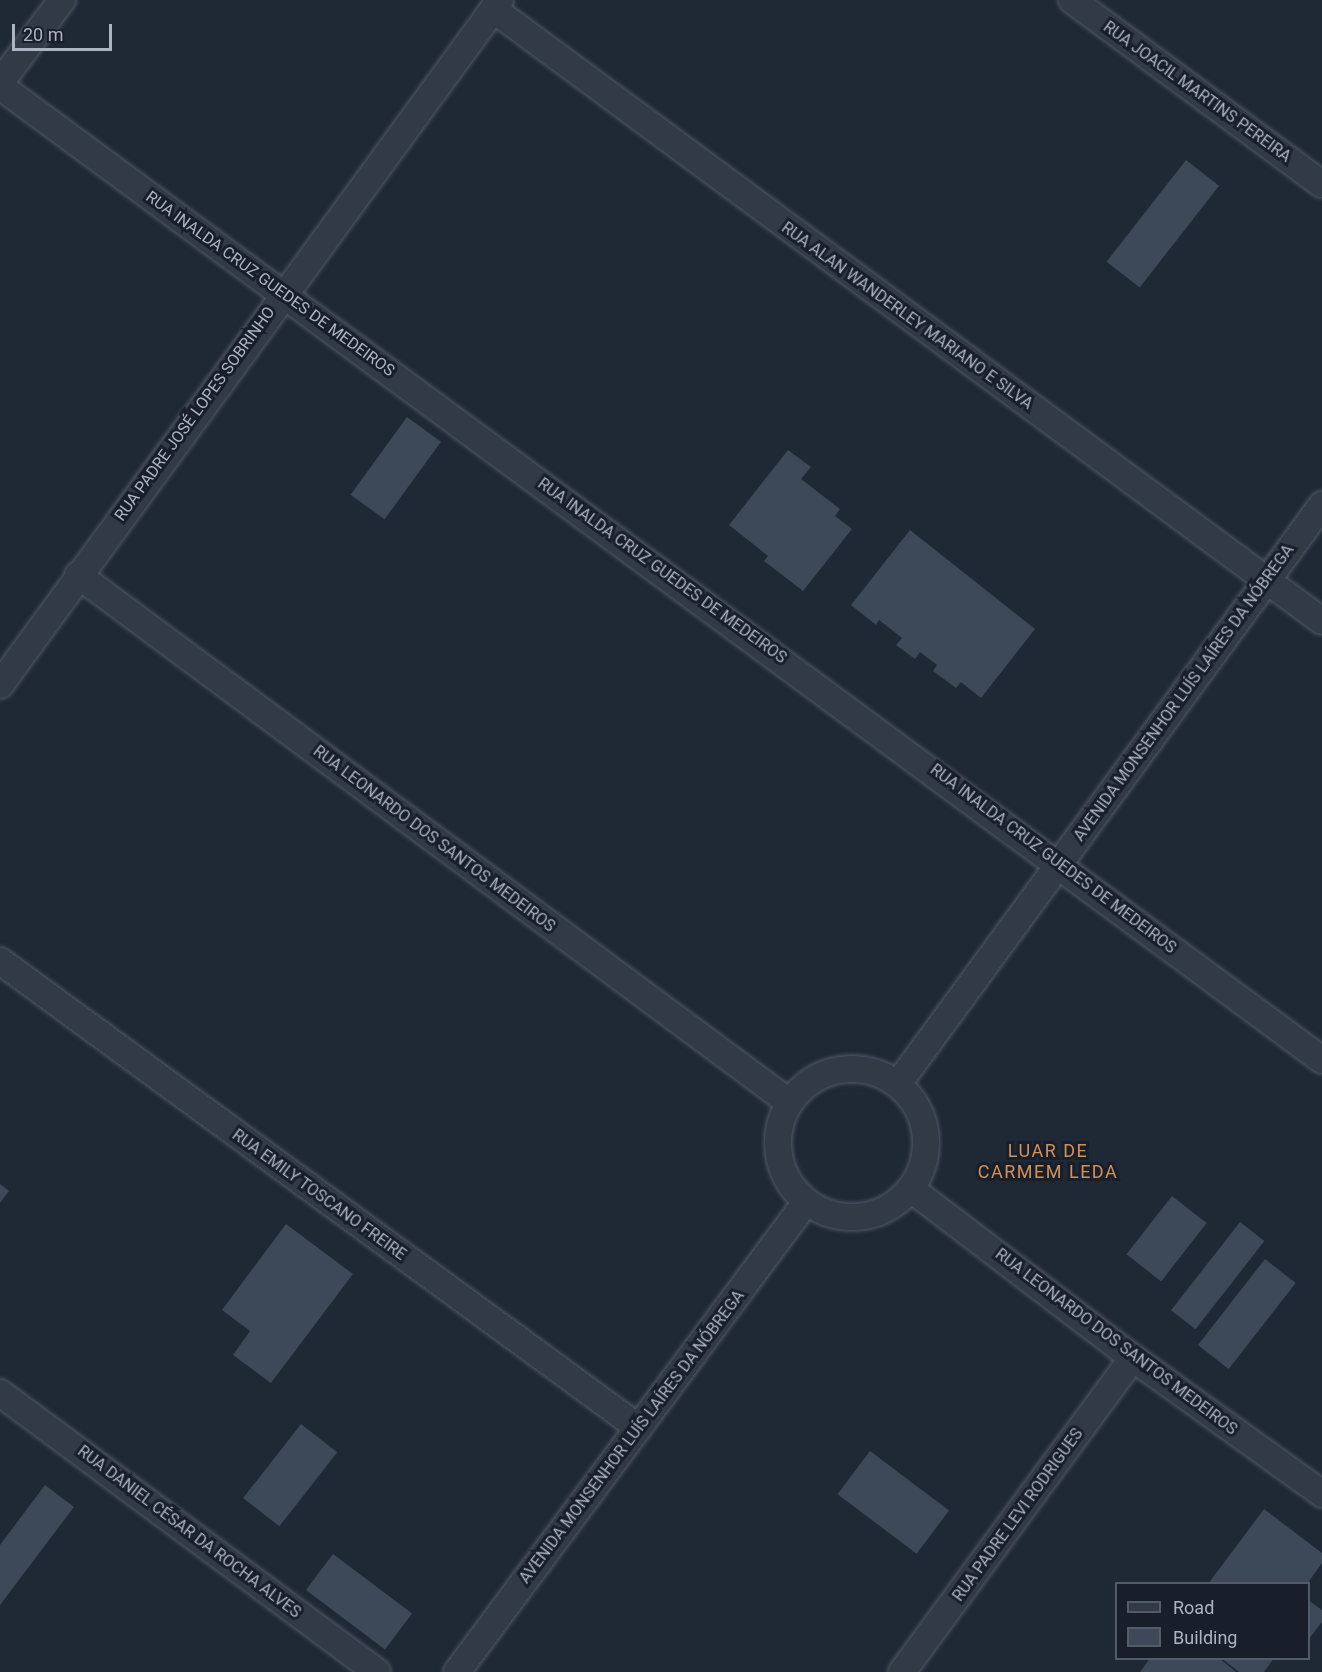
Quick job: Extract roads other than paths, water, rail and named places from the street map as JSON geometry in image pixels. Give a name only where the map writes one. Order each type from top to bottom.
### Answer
[{"type":"street","points":[[0,85],[62,0]]},
{"type":"street","name":"RUA JOACIL MARTINS PEREIRA","points":[[1072,0],[1322,184]]},
{"type":"street","name":"RUA PADRE JOSÉ LOPES SOBRINHO","points":[[0,685],[283,293],[497,5]]},
{"type":"street","name":"RUA ALAN WANDERLEY MARIANO E SILVA","points":[[497,5],[1322,621]]},
{"type":"street","name":"RUA INALDA CRUZ GUEDES DE MEDEIROS","points":[[0,85],[1060,863],[1322,1060]]},
{"type":"street","name":"AVENIDA MONSENHOR LUÍS LAÍRES DA NÓBREGA","points":[[898,1084],[1322,505]]},
{"type":"street","name":"RUA LEONARDO DOS SANTOS MEDEIROS","points":[[78,575],[790,1103]]},
{"type":"street","name":"RUA EMILY TOSCANO FREIRE","points":[[0,961],[639,1428]]},
{"type":"street","points":[[860,1069],[898,1084],[914,1101],[924,1122],[926,1145],[922,1168],[911,1188],[894,1204],[861,1216],[827,1213],[806,1202],[781,1167],[778,1145],[781,1123],[790,1103],[803,1087],[840,1070],[860,1069]]},
{"type":"street","name":"RUA LEONARDO DOS SANTOS MEDEIROS","points":[[911,1188],[1133,1358],[1322,1494]]},
{"type":"street","name":"AVENIDA MONSENHOR LUÍS LAÍRES DA NÓBREGA","points":[[457,1672],[806,1202]]},
{"type":"street","name":"RUA PADRE LEVI RODRIGUES","points":[[902,1672],[1133,1358]]},
{"type":"street","name":"RUA DANIEL CÉSAR DA ROCHA ALVES","points":[[0,1393],[377,1672]]},
{"type":"district","name":"LUAR DE CARMEM LEDA","points":[[1048,1162]]}]
